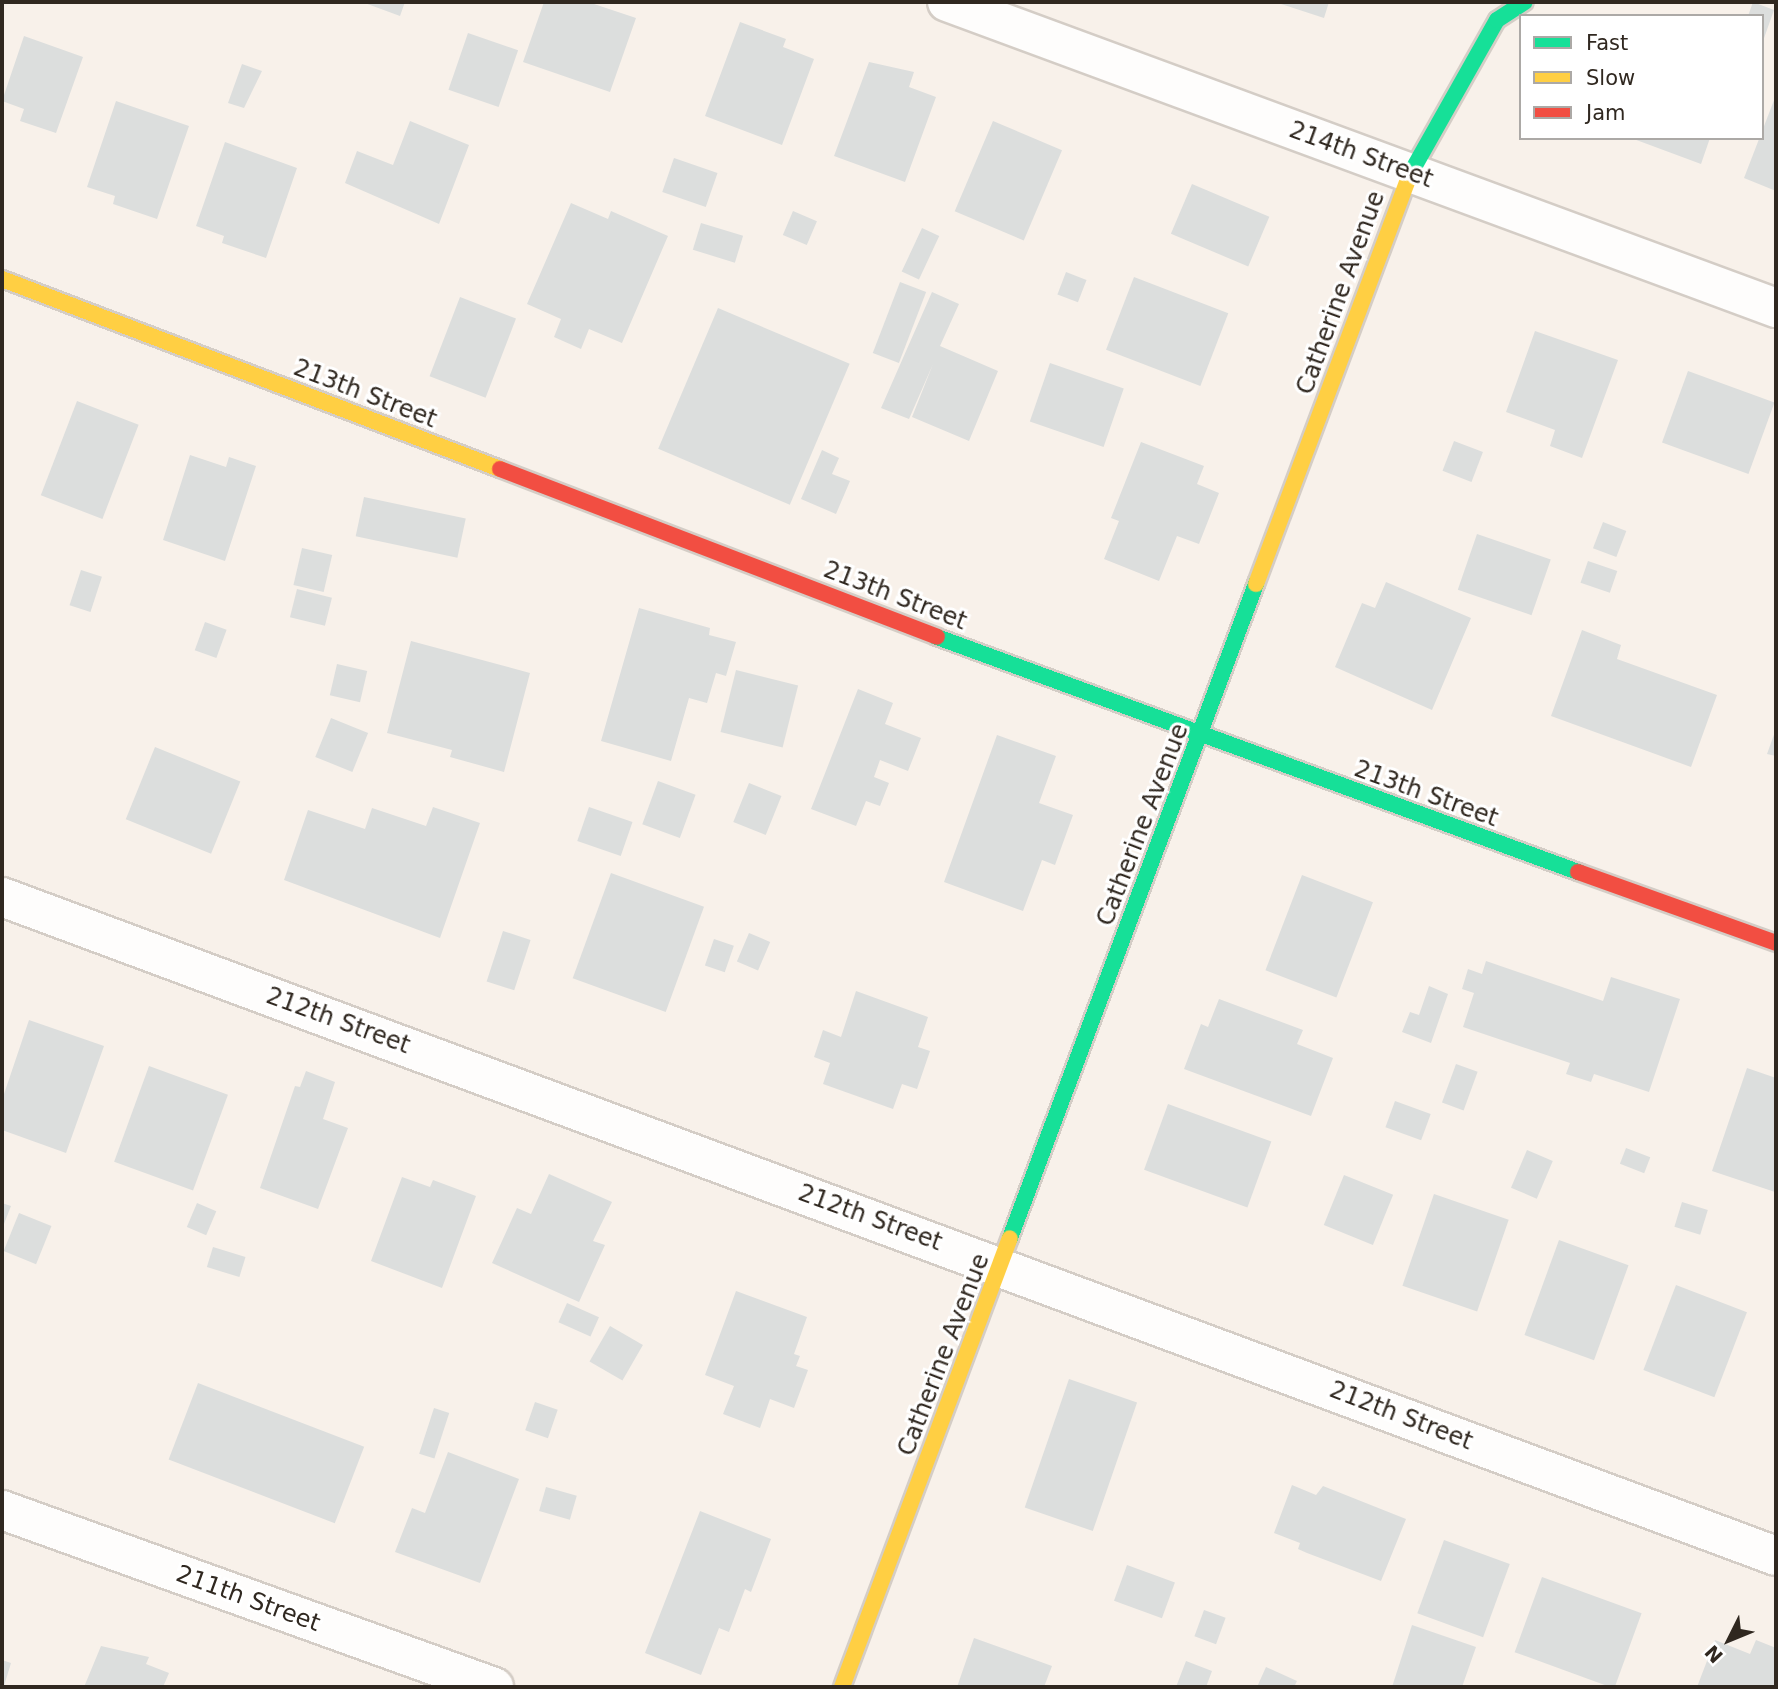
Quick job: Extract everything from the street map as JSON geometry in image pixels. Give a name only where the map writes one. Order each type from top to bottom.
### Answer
[{"type":"street","name":"214th Street","points":[[947,2],[1776,308]]},
{"type":"street","name":"Catherine Avenue","points":[[842,1687],[1410,173],[1497,20],[1525,2]]},
{"type":"street","name":"213th Street","points":[[2,279],[1200,737],[1776,943]]},
{"type":"street","name":"212th Street","points":[[2,897],[1002,1266],[1776,1556]]},
{"type":"street","name":"211th Street","points":[[2,1510],[494,1687]]},
{"type":"building","points":[[362,2],[405,2],[400,16]]},
{"type":"building","points":[[544,2],[588,2],[636,18],[610,92],[523,62]]},
{"type":"building","points":[[1275,2],[1329,2],[1324,18]]},
{"type":"building","points":[[1753,2],[1774,10],[1764,38],[1764,14],[1749,14]]},
{"type":"building","points":[[740,22],[786,39],[783,47],[814,59],[782,145],[705,116]]},
{"type":"building","points":[[468,33],[518,50],[499,107],[448,90]]},
{"type":"building","points":[[24,36],[83,57],[56,133],[20,121],[24,109],[2,101]]},
{"type":"building","points":[[869,62],[914,72],[909,87],[936,97],[905,182],[834,156]]},
{"type":"building","points":[[242,64],[262,71],[244,108],[228,103]]},
{"type":"building","points":[[1776,95],[1776,191],[1744,178],[1759,140],[1764,140],[1764,126]]},
{"type":"building","points":[[116,101],[189,126],[157,219],[113,204],[115,196],[87,187]]},
{"type":"building","points":[[410,121],[469,145],[439,224],[345,183],[357,151],[393,165]]},
{"type":"building","points":[[993,121],[1062,150],[1024,241],[955,211]]},
{"type":"building","points":[[1636,140],[1709,140],[1701,164]]},
{"type":"building","points":[[225,142],[297,168],[266,258],[222,243],[224,236],[196,226]]},
{"type":"building","points":[[674,158],[717,173],[706,207],[662,192]]},
{"type":"building","points":[[1192,184],[1269,217],[1248,267],[1171,234]]},
{"type":"building","points":[[571,203],[608,219],[611,211],[668,236],[622,343],[589,329],[581,349],[554,337],[561,319],[527,304]]},
{"type":"building","points":[[793,211],[817,221],[807,245],[783,235]]},
{"type":"building","points":[[701,223],[743,236],[735,263],[693,250]]},
{"type":"building","points":[[922,228],[939,236],[919,280],[902,272]]},
{"type":"building","points":[[1066,272],[1087,280],[1078,302],[1057,294]]},
{"type":"building","points":[[1134,277],[1228,313],[1200,386],[1106,350]]},
{"type":"building","points":[[900,282],[926,292],[899,363],[873,353]]},
{"type":"building","points":[[932,292],[959,304],[940,346],[998,371],[969,441],[912,417],[933,364],[909,419],[881,408]]},
{"type":"building","points":[[460,297],[516,319],[486,398],[430,376]]},
{"type":"building","points":[[718,308],[850,364],[790,505],[658,449]]},
{"type":"building","points":[[1535,331],[1618,360],[1582,458],[1550,446],[1555,430],[1506,412]]},
{"type":"building","points":[[1050,363],[1124,388],[1104,447],[1030,422]]},
{"type":"building","points":[[1688,371],[1774,402],[1748,474],[1662,442]]},
{"type":"building","points":[[77,401],[139,425],[102,519],[41,495]]},
{"type":"building","points":[[1454,441],[1483,452],[1471,482],[1443,471]]},
{"type":"building","points":[[1141,442],[1204,466],[1197,484],[1219,493],[1199,544],[1177,536],[1159,581],[1104,559],[1119,521],[1111,518]]},
{"type":"building","points":[[822,450],[839,458],[832,474],[850,481],[836,514],[801,499]]},
{"type":"building","points":[[190,455],[226,467],[229,457],[256,466],[225,561],[163,540]]},
{"type":"building","points":[[364,497],[466,519],[457,558],[356,536]]},
{"type":"building","points":[[1603,522],[1626,531],[1616,557],[1593,548]]},
{"type":"building","points":[[1477,534],[1551,559],[1532,615],[1458,590]]},
{"type":"building","points":[[302,548],[332,555],[324,592],[293,585]]},
{"type":"building","points":[[1588,561],[1617,571],[1610,593],[1581,583]]},
{"type":"building","points":[[81,570],[102,577],[90,612],[70,605]]},
{"type":"building","points":[[1386,582],[1471,618],[1432,710],[1335,667],[1362,603],[1375,608]]},
{"type":"building","points":[[297,589],[332,598],[325,626],[290,617]]},
{"type":"building","points":[[639,608],[710,628],[709,635],[736,642],[726,676],[716,673],[707,703],[689,698],[671,761],[601,741]]},
{"type":"building","points":[[205,622],[227,630],[216,658],[195,650]]},
{"type":"building","points":[[1582,630],[1621,645],[1617,659],[1717,695],[1691,767],[1551,716]]},
{"type":"building","points":[[411,641],[530,673],[504,772],[450,757],[452,750],[387,733]]},
{"type":"building","points":[[337,664],[367,671],[360,702],[330,695]]},
{"type":"building","points":[[736,670],[798,685],[783,748],[721,732]]},
{"type":"building","points":[[858,689],[893,703],[885,724],[921,738],[908,771],[880,760],[874,777],[889,783],[880,806],[866,801],[856,826],[811,809]]},
{"type":"building","points":[[331,718],[368,733],[352,772],[315,757]]},
{"type":"building","points":[[1776,729],[1776,756],[1767,754]]},
{"type":"building","points":[[997,735],[1056,756],[1039,803],[1073,815],[1055,865],[1042,860],[1023,911],[944,882]]},
{"type":"building","points":[[155,747],[240,781],[211,854],[126,819]]},
{"type":"building","points":[[658,781],[696,795],[680,838],[642,824]]},
{"type":"building","points":[[749,783],[781,796],[766,835],[733,822]]},
{"type":"building","points":[[433,807],[480,823],[440,938],[284,880],[308,810],[365,829],[372,808],[426,826]]},
{"type":"building","points":[[589,807],[632,822],[621,856],[577,841]]},
{"type":"building","points":[[611,873],[704,907],[666,1012],[573,978]]},
{"type":"building","points":[[1302,875],[1373,902],[1336,997],[1265,970]]},
{"type":"building","points":[[503,931],[531,940],[514,990],[487,981]]},
{"type":"building","points":[[749,933],[770,942],[758,971],[737,962]]},
{"type":"building","points":[[714,939],[734,946],[725,972],[705,965]]},
{"type":"building","points":[[1486,961],[1603,1001],[1611,977],[1680,999],[1649,1092],[1594,1074],[1591,1082],[1566,1074],[1570,1063],[1463,1027],[1474,993],[1462,989],[1468,969],[1482,974]]},
{"type":"building","points":[[1429,986],[1448,994],[1431,1043],[1402,1032],[1410,1012],[1419,1015]]},
{"type":"building","points":[[856,991],[928,1017],[918,1047],[930,1051],[917,1089],[902,1084],[893,1109],[823,1084],[830,1063],[814,1057],[823,1030],[841,1037]]},
{"type":"building","points":[[1219,999],[1303,1030],[1297,1044],[1333,1058],[1311,1116],[1184,1069],[1201,1024],[1208,1027]]},
{"type":"building","points":[[29,1020],[104,1046],[66,1153],[2,1130],[2,1100]]},
{"type":"building","points":[[1456,1064],[1478,1072],[1464,1110],[1442,1103]]},
{"type":"building","points":[[149,1066],[228,1095],[193,1191],[114,1162]]},
{"type":"building","points":[[1747,1068],[1776,1078],[1775,1192],[1712,1171]]},
{"type":"building","points":[[306,1071],[335,1082],[323,1119],[348,1128],[318,1209],[260,1188],[295,1086],[300,1087]]},
{"type":"building","points":[[1395,1101],[1431,1114],[1421,1140],[1385,1127]]},
{"type":"building","points":[[1168,1104],[1271,1142],[1247,1207],[1144,1170]]},
{"type":"building","points":[[1626,1148],[1650,1157],[1644,1173],[1620,1164]]},
{"type":"building","points":[[1527,1150],[1553,1161],[1537,1199],[1511,1188]]},
{"type":"building","points":[[549,1174],[612,1202],[593,1241],[605,1245],[579,1302],[492,1263],[517,1208],[531,1214]]},
{"type":"building","points":[[1344,1175],[1393,1195],[1373,1245],[1324,1225]]},
{"type":"building","points":[[402,1177],[430,1187],[433,1180],[476,1196],[442,1288],[371,1261]]},
{"type":"building","points":[[1434,1194],[1509,1220],[1477,1311],[1402,1286]]},
{"type":"building","points":[[1682,1202],[1708,1210],[1700,1235],[1674,1227]]},
{"type":"building","points":[[2,1203],[11,1206],[2,1229]]},
{"type":"building","points":[[197,1203],[216,1211],[206,1235],[187,1227]]},
{"type":"building","points":[[19,1213],[51,1226],[36,1264],[4,1251]]},
{"type":"building","points":[[1559,1240],[1629,1265],[1594,1360],[1524,1335]]},
{"type":"building","points":[[213,1247],[246,1257],[239,1277],[207,1267]]},
{"type":"building","points":[[1676,1285],[1747,1312],[1714,1397],[1643,1370]]},
{"type":"building","points":[[736,1291],[807,1317],[794,1354],[800,1356],[796,1366],[808,1370],[794,1408],[770,1399],[760,1428],[723,1414],[734,1386],[705,1375]]},
{"type":"building","points":[[567,1303],[599,1317],[590,1336],[558,1322]]},
{"type":"building","points":[[610,1326],[643,1345],[622,1381],[590,1362]]},
{"type":"building","points":[[1069,1379],[1137,1402],[1093,1531],[1025,1508]]},
{"type":"building","points":[[198,1383],[364,1447],[335,1523],[169,1460]]},
{"type":"building","points":[[535,1402],[558,1410],[548,1438],[525,1430]]},
{"type":"building","points":[[434,1408],[449,1413],[434,1459],[419,1454]]},
{"type":"building","points":[[448,1452],[519,1479],[480,1583],[395,1552],[412,1508],[425,1513]]},
{"type":"building","points":[[1292,1485],[1316,1495],[1323,1486],[1406,1519],[1381,1581],[1298,1549],[1300,1543],[1274,1533]]},
{"type":"building","points":[[546,1487],[577,1496],[570,1520],[539,1511]]},
{"type":"building","points":[[700,1511],[771,1539],[751,1592],[745,1589],[729,1632],[719,1628],[701,1675],[645,1653]]},
{"type":"building","points":[[1444,1540],[1510,1564],[1483,1637],[1417,1613]]},
{"type":"building","points":[[1127,1565],[1175,1582],[1162,1618],[1114,1601]]},
{"type":"building","points":[[1542,1577],[1642,1613],[1615,1687],[1515,1652]]},
{"type":"building","points":[[1204,1610],[1226,1618],[1216,1644],[1194,1636]]},
{"type":"building","points":[[1412,1625],[1476,1647],[1462,1687],[1392,1687]]},
{"type":"building","points":[[974,1638],[1052,1666],[1044,1687],[957,1687]]},
{"type":"building","points":[[1715,1640],[1750,1654],[1756,1640],[1776,1648],[1776,1687],[1697,1687]]},
{"type":"building","points":[[101,1646],[149,1657],[146,1664],[169,1673],[163,1687],[84,1687]]},
{"type":"building","points":[[2,1660],[11,1663],[4,1686],[2,1685]]},
{"type":"building","points":[[1186,1661],[1212,1671],[1206,1687],[1176,1687]]},
{"type":"building","points":[[1266,1667],[1297,1681],[1294,1687],[1257,1687]]},
{"type":"traffic: fast","points":[[1409,176],[1497,20],[1525,2]]},
{"type":"traffic: fast","points":[[1010,1238],[1256,584]]},
{"type":"traffic: fast","points":[[937,637],[1578,872]]},
{"type":"traffic: slow","points":[[1256,584],[1409,176]]},
{"type":"traffic: slow","points":[[2,279],[500,469]]},
{"type":"traffic: slow","points":[[842,1687],[1010,1238]]},
{"type":"traffic: jam","points":[[500,469],[937,637]]},
{"type":"traffic: jam","points":[[1578,872],[1776,943]]}]
